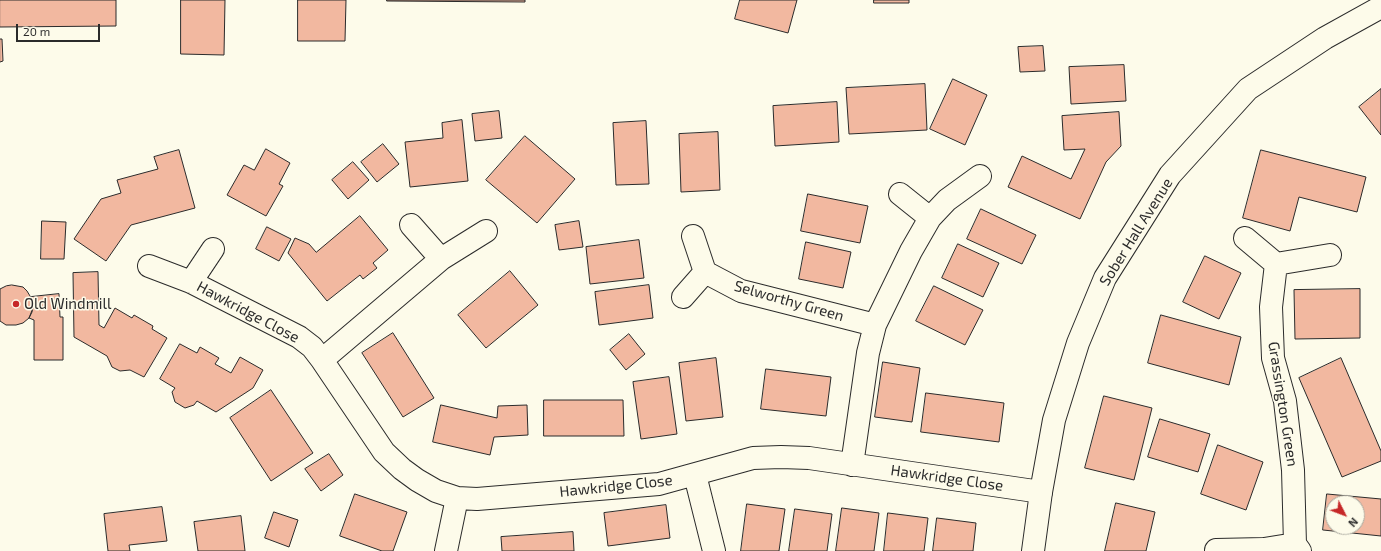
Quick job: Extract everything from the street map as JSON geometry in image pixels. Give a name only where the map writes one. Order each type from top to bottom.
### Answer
[{"type":"street","name":"Sober Hall Avenue","points":[[1033,551],[1041,492],[1054,420],[1078,343],[1105,278],[1170,175],[1248,89],[1325,38],[1381,7]]},
{"type":"street","points":[[852,465],[868,353],[875,325],[911,251],[930,218],[946,200],[980,176]]},
{"type":"street","points":[[900,194],[930,218]]},
{"type":"street","points":[[411,225],[441,259]]},
{"type":"street","points":[[322,360],[441,259],[486,231]]},
{"type":"street","points":[[683,296],[705,272],[693,236]]},
{"type":"street","points":[[1245,238],[1276,264],[1330,255]]},
{"type":"street","name":"Hawkridge Close","points":[[191,282],[213,249]]},
{"type":"street","name":"Grassington Green","points":[[1216,550],[1297,547],[1293,470],[1285,401],[1273,358],[1272,307],[1276,264]]},
{"type":"street","name":"Hawkridge Close","points":[[149,266],[191,282],[299,338],[312,348],[322,360],[384,452],[402,469],[417,480],[436,491],[457,498],[478,499],[659,484],[753,458],[781,456],[809,458],[1041,492]]},
{"type":"street","name":"Selworthy Green","points":[[705,272],[742,291],[875,325]]},
{"type":"street","points":[[695,475],[714,551]]},
{"type":"street","points":[[446,551],[457,498]]},
{"type":"building","points":[[0,0],[116,0],[116,26],[0,27]]},
{"type":"building","points":[[181,0],[225,0],[224,55],[181,54]]},
{"type":"building","points":[[298,0],[346,0],[345,41],[298,41]]},
{"type":"building","points":[[525,0],[525,2],[387,1]]},
{"type":"building","points":[[740,0],[797,0],[788,33],[735,19]]},
{"type":"building","points":[[874,0],[909,0],[909,3],[874,3]]},
{"type":"building","points":[[0,39],[2,39],[3,61],[0,62]]},
{"type":"building","points":[[1043,46],[1045,71],[1020,72],[1018,47]]},
{"type":"building","points":[[1124,65],[1126,101],[1071,104],[1069,67]]},
{"type":"building","points":[[953,79],[987,95],[965,145],[930,129]]},
{"type":"building","points":[[925,84],[927,130],[849,134],[846,88]]},
{"type":"building","points":[[1381,89],[1381,135],[1359,107]]},
{"type":"building","points":[[837,102],[839,142],[775,146],[773,106]]},
{"type":"building","points":[[499,111],[502,138],[475,141],[472,114]]},
{"type":"building","points":[[1119,112],[1121,146],[1106,162],[1080,219],[1008,187],[1022,156],[1071,179],[1085,149],[1064,150],[1062,116]]},
{"type":"building","points":[[462,120],[468,181],[410,187],[405,142],[443,138],[442,123]]},
{"type":"building","points":[[646,121],[649,184],[616,185],[613,123]]},
{"type":"building","points":[[718,132],[720,190],[681,192],[679,134]]},
{"type":"building","points":[[525,136],[575,179],[537,223],[486,180]]},
{"type":"building","points":[[383,144],[399,164],[377,182],[361,162]]},
{"type":"building","points":[[266,149],[290,163],[279,184],[283,186],[266,216],[227,195],[244,165],[254,170]]},
{"type":"building","points":[[179,150],[195,208],[131,225],[106,261],[74,239],[101,199],[121,193],[117,180],[158,169],[154,157]]},
{"type":"building","points":[[1261,150],[1366,177],[1357,212],[1299,197],[1290,231],[1243,218]]},
{"type":"building","points":[[353,162],[369,180],[348,199],[332,180]]},
{"type":"building","points":[[808,194],[868,206],[860,243],[801,231]]},
{"type":"building","points":[[981,209],[1036,235],[1022,264],[967,239]]},
{"type":"building","points":[[360,216],[388,250],[373,263],[377,268],[363,279],[360,275],[327,301],[288,253],[295,238],[309,244],[316,252]]},
{"type":"building","points":[[42,221],[66,222],[64,259],[41,259]]},
{"type":"building","points":[[579,221],[583,247],[559,250],[555,225]]},
{"type":"building","points":[[267,227],[291,239],[279,261],[256,249]]},
{"type":"building","points":[[639,240],[644,278],[590,284],[586,247]]},
{"type":"building","points":[[806,242],[851,252],[843,288],[799,279]]},
{"type":"building","points":[[958,244],[999,263],[983,297],[942,278]]},
{"type":"building","points":[[1205,256],[1241,273],[1219,319],[1183,302]]},
{"type":"building","points":[[510,271],[538,305],[486,348],[458,315]]},
{"type":"building","points":[[98,272],[99,325],[104,328],[115,308],[132,318],[134,315],[153,326],[152,329],[167,338],[144,377],[130,370],[120,371],[112,367],[107,356],[74,337],[73,273]]},
{"type":"building","name":"Old Windmill","points":[[12,285],[23,287],[27,291],[33,301],[32,312],[29,318],[23,323],[6,325],[0,321],[0,289]]},
{"type":"building","points":[[649,285],[653,318],[599,325],[595,292]]},
{"type":"building","points":[[934,286],[983,310],[965,345],[916,321]]},
{"type":"building","points":[[1360,289],[1360,338],[1295,339],[1294,290]]},
{"type":"building","points":[[59,294],[60,317],[63,317],[63,360],[34,360],[34,320],[29,318],[33,308],[31,297]]},
{"type":"building","points":[[1161,315],[1241,337],[1229,385],[1148,363]]},
{"type":"building","points":[[393,333],[434,398],[403,417],[362,353]]},
{"type":"building","points":[[629,334],[645,354],[626,370],[610,350]]},
{"type":"building","points":[[180,344],[197,353],[200,347],[219,358],[215,364],[231,373],[240,357],[263,370],[253,388],[216,412],[197,401],[194,405],[185,408],[175,402],[172,392],[175,388],[160,379]]},
{"type":"building","points":[[716,358],[723,417],[686,421],[679,363]]},
{"type":"building","points":[[1341,358],[1381,451],[1381,461],[1342,477],[1299,378]]},
{"type":"building","points":[[883,362],[920,368],[912,422],[875,417]]},
{"type":"building","points":[[766,369],[831,377],[826,416],[761,409]]},
{"type":"building","points":[[669,377],[677,434],[641,439],[633,382]]},
{"type":"building","points":[[271,390],[313,453],[271,481],[230,418]]},
{"type":"building","points":[[926,393],[1004,403],[999,442],[921,432]]},
{"type":"building","points":[[1104,396],[1152,408],[1134,480],[1085,468]]},
{"type":"building","points":[[544,400],[623,400],[624,436],[544,436]]},
{"type":"building","points":[[441,405],[497,418],[498,406],[527,405],[528,435],[494,437],[490,455],[433,442]]},
{"type":"building","points":[[1160,419],[1210,434],[1198,472],[1148,457]]},
{"type":"building","points":[[1218,445],[1263,462],[1246,510],[1201,494]]},
{"type":"building","points":[[329,454],[343,475],[321,491],[305,469]]},
{"type":"building","points":[[355,494],[407,512],[393,551],[382,551],[340,536]]},
{"type":"building","points":[[1365,498],[1381,499],[1381,536],[1365,534]]},
{"type":"building","points":[[1116,503],[1155,512],[1146,551],[1105,551]]},
{"type":"building","points":[[747,504],[785,509],[779,551],[741,551]]},
{"type":"building","points":[[666,505],[670,538],[608,546],[604,513]]},
{"type":"building","points":[[162,507],[167,541],[129,545],[130,551],[108,551],[104,514]]},
{"type":"building","points":[[842,508],[879,513],[874,551],[836,551]]},
{"type":"building","points":[[795,509],[832,514],[827,551],[789,551]]},
{"type":"building","points":[[274,512],[298,520],[289,547],[265,538]]},
{"type":"building","points":[[1325,512],[1325,530],[1323,530]]},
{"type":"building","points":[[888,513],[928,518],[924,551],[884,551]]},
{"type":"building","points":[[241,516],[245,551],[198,551],[194,522]]},
{"type":"building","points":[[937,518],[976,523],[973,551],[933,551]]},
{"type":"building","points":[[573,532],[574,551],[502,551],[501,537]]},
{"type":"place","name":"Old Windmill","points":[[16,304]]}]
